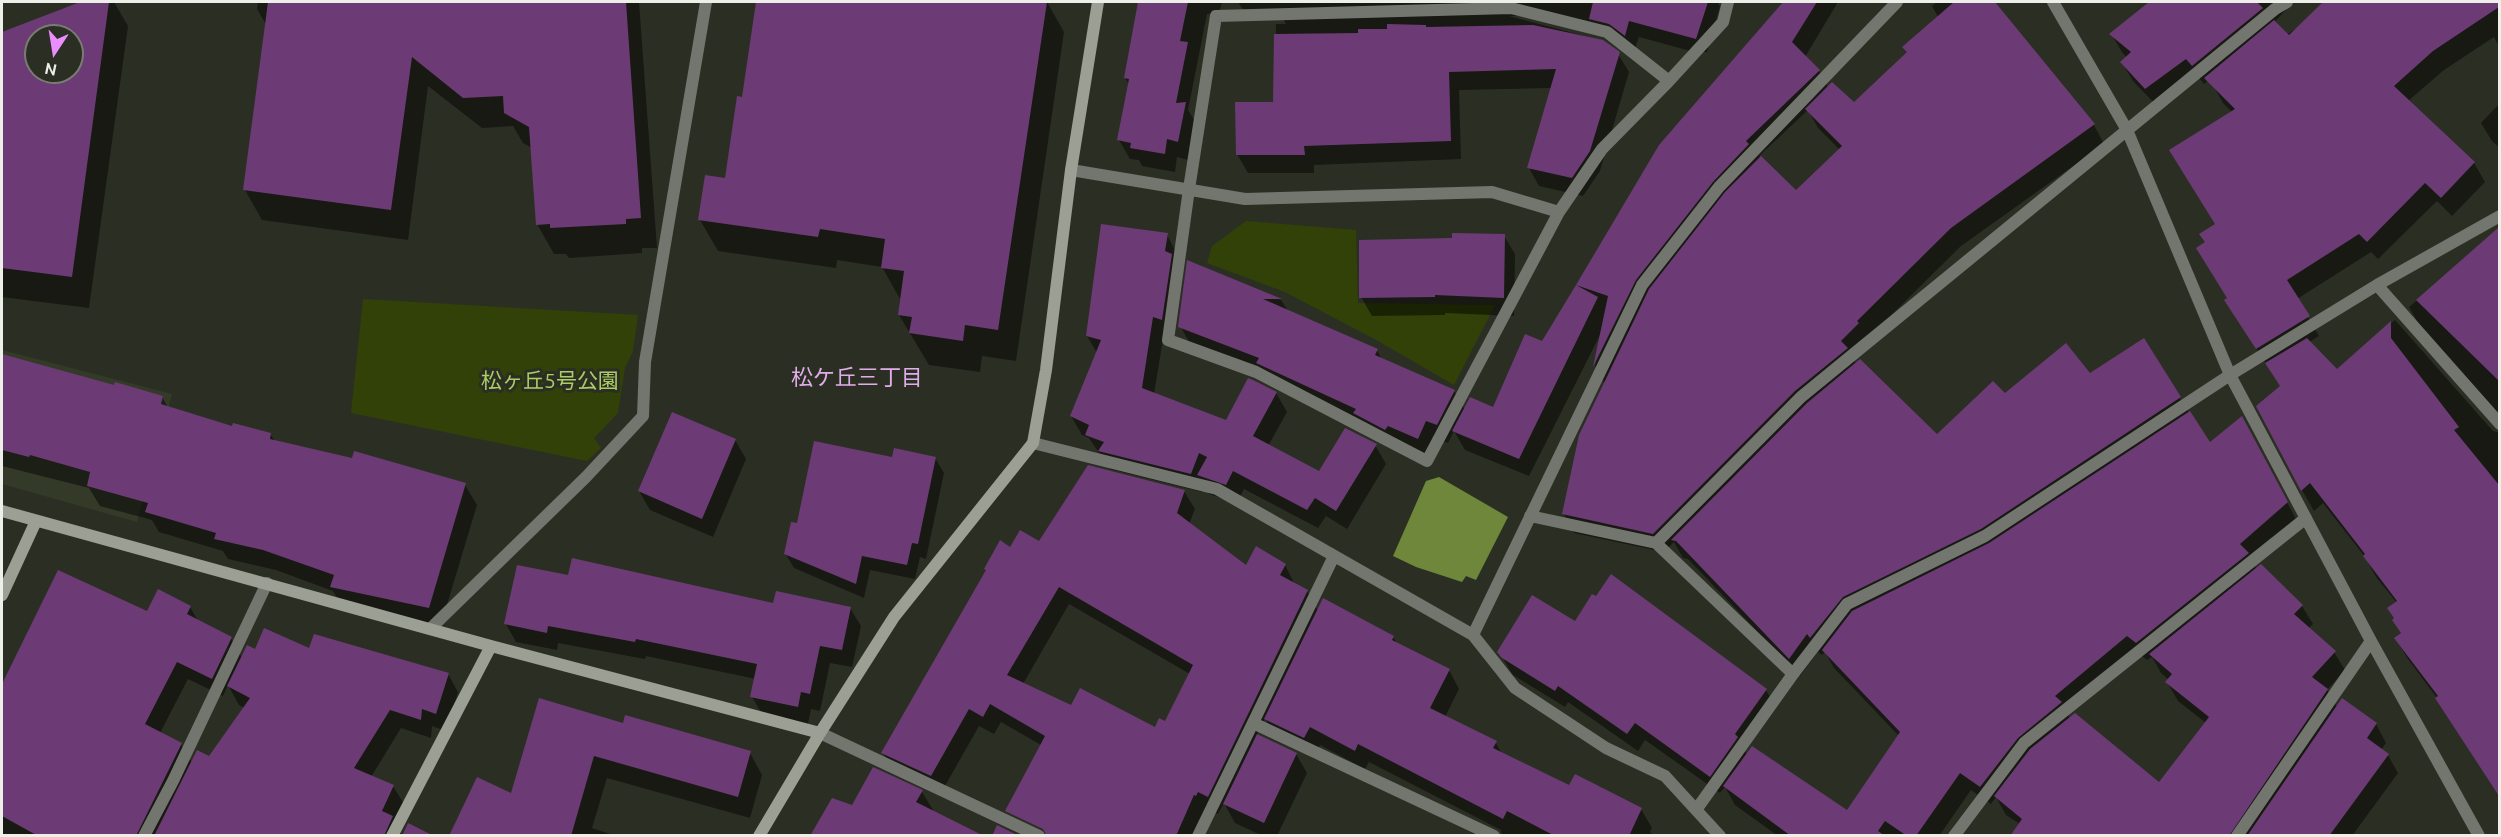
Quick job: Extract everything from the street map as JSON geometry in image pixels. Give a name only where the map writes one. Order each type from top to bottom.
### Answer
[{"type":"street","points":[[431,628],[586,477],[643,416],[645,362],[706,2]]},
{"type":"street","points":[[759,836],[820,733],[894,617],[1032,443],[1046,370],[1071,170],[1098,2]]},
{"type":"street","points":[[1669,81],[1607,32],[1511,8],[1216,16],[1168,340],[1256,372],[1427,461],[1559,212],[1602,149],[1669,81],[1723,22],[1728,2]]},
{"type":"street","points":[[1473,635],[1642,285],[1719,187],[1897,2]]},
{"type":"street","points":[[2053,2],[2127,130],[2230,375],[2371,641],[2479,836]]},
{"type":"street","points":[[1656,543],[1801,397],[2275,9],[2287,2]]},
{"type":"street","points":[[1071,170],[1245,199],[1492,192],[1559,212]]},
{"type":"street","points":[[1696,810],[1793,674],[1847,604],[1985,536],[2230,375],[2377,285],[2499,216]]},
{"type":"street","points":[[2377,285],[2499,424]]},
{"type":"street","points":[[1032,443],[1217,489],[1473,635],[1515,688],[1606,748],[1665,776],[1720,836]]},
{"type":"street","points":[[2,511],[491,646],[820,733],[1017,831],[1039,836]]},
{"type":"street","points":[[1530,516],[1656,543],[1793,674]]},
{"type":"street","points":[[1954,836],[2024,743],[2306,518]]},
{"type":"street","points":[[2,595],[36,521]]},
{"type":"street","points":[[1198,836],[1334,556]]},
{"type":"street","points":[[144,836],[173,781],[267,583]]},
{"type":"street","points":[[2236,836],[2371,641]]},
{"type":"street","points":[[392,836],[491,646]]},
{"type":"street","points":[[1253,723],[1494,836]]},
{"type":"shaded area","points":[[2,350],[172,394],[137,522],[2,484]]},
{"type":"shaded area","points":[[1439,477],[1508,517],[1476,580],[1466,576],[1462,582],[1416,567],[1393,556],[1426,481]]},
{"type":"green space","points":[[1246,221],[1356,230],[1358,303],[1495,305],[1454,385],[1380,342],[1285,292],[1207,263],[1212,246]]},
{"type":"green space","name":"松ヶ丘5号公園","points":[[363,299],[638,315],[633,351],[625,368],[618,413],[594,438],[601,448],[587,461],[351,413]]},
{"type":"building","points":[[80,2],[109,2],[72,277],[2,268],[2,32]]},
{"type":"building","points":[[268,2],[626,2],[641,218],[626,219],[626,224],[550,228],[550,224],[536,225],[529,127],[504,113],[503,96],[463,98],[412,57],[391,210],[243,190]]},
{"type":"building","points":[[756,2],[1047,2],[998,330],[965,325],[963,341],[909,333],[912,317],[898,315],[904,271],[881,268],[885,239],[820,229],[818,237],[698,220],[705,175],[725,178],[737,96],[742,97]]},
{"type":"building","points":[[1138,2],[1188,2],[1180,41],[1188,42],[1176,103],[1186,102],[1178,142],[1167,139],[1165,154],[1130,148],[1131,143],[1117,140],[1129,79],[1124,78]]},
{"type":"building","points":[[1593,2],[1708,2],[1696,39],[1629,21],[1625,36],[1609,24],[1589,19]]},
{"type":"building","points":[[1783,2],[1817,2],[1792,42],[1820,70],[1746,141],[1749,144],[1713,182],[1636,280],[1593,367],[1608,296],[1576,285],[1659,145]]},
{"type":"building","points":[[1954,2],[1995,2],[2095,124],[1951,228],[1857,321],[1859,323],[1841,341],[1848,348],[1795,391],[1653,534],[1562,514],[1579,435],[1649,289],[1725,192],[1761,156],[1796,190],[1842,146],[1805,109],[1832,82],[1854,102],[1907,52],[1902,47]]},
{"type":"building","points":[[2149,2],[2257,2],[2263,8],[2192,66],[2186,59],[2145,89],[2120,62],[2131,52],[2109,34]]},
{"type":"building","points":[[2323,2],[2499,2],[2499,7],[2433,51],[2394,86],[2475,162],[2441,198],[2425,183],[2367,242],[2359,234],[2287,280],[2310,316],[2256,349],[2224,300],[2227,298],[2196,248],[2205,242],[2199,234],[2215,224],[2169,150],[2235,109],[2204,78],[2274,20],[2289,35]]},
{"type":"building","points":[[1387,24],[1426,25],[1426,27],[1533,25],[1603,40],[1620,52],[1590,151],[1572,178],[1527,168],[1556,69],[1449,72],[1451,141],[1304,146],[1305,155],[1236,155],[1235,102],[1273,102],[1274,34],[1358,33],[1358,29],[1387,29]]},
{"type":"building","points":[[1101,224],[1168,233],[1165,251],[1172,254],[1162,320],[1153,317],[1142,388],[1226,420],[1248,378],[1253,380],[1277,392],[1253,436],[1319,471],[1345,428],[1377,444],[1336,511],[1315,498],[1307,510],[1233,471],[1226,485],[1197,475],[1207,457],[1199,453],[1191,474],[1098,451],[1104,442],[1085,435],[1089,425],[1070,416],[1101,340],[1086,336]]},
{"type":"building","points":[[2499,227],[2499,381],[2416,300]]},
{"type":"building","points":[[1452,233],[1505,234],[1504,298],[1435,295],[1435,297],[1359,298],[1359,240],[1452,238]]},
{"type":"building","points":[[1187,260],[1282,299],[1263,299],[1378,349],[1375,355],[1455,390],[1437,425],[1426,421],[1418,439],[1388,426],[1385,430],[1353,413],[1356,409],[1256,363],[1259,358],[1178,327]]},
{"type":"building","points":[[1576,285],[1598,297],[1519,459],[1452,431],[1470,397],[1493,407],[1525,334],[1542,341]]},
{"type":"building","points":[[2391,321],[2391,338],[2459,427],[2454,430],[2499,485],[2499,796],[2435,698],[2438,696],[2394,638],[2401,633],[2387,608],[2397,601],[2363,556],[2365,554],[2310,483],[2301,491],[2256,406],[2280,386],[2265,363],[2307,338],[2337,369]]},
{"type":"building","points":[[2144,338],[2181,397],[1981,529],[1843,597],[1810,638],[1807,634],[1789,659],[1676,541],[1671,540],[1807,403],[1860,359],[1937,434],[1993,381],[2005,393],[2066,343],[2090,373]]},
{"type":"building","points":[[2,354],[163,396],[161,404],[232,426],[233,423],[271,433],[270,439],[352,458],[354,451],[466,483],[429,608],[330,587],[334,575],[263,550],[214,539],[216,533],[145,512],[148,503],[87,486],[90,472],[30,455],[29,457],[2,450]]},
{"type":"building","points":[[2190,411],[2210,442],[2242,416],[2288,502],[2240,544],[2249,553],[2136,643],[2127,636],[2055,696],[2062,702],[2018,738],[1980,787],[1960,773],[1916,836],[1907,836],[1885,821],[1878,831],[1885,836],[1791,836],[1723,786],[1752,746],[1847,810],[1900,732],[1822,650],[1852,611],[1989,543]]},
{"type":"building","points":[[672,412],[736,439],[702,519],[638,491]]},
{"type":"building","points":[[814,441],[892,457],[894,448],[936,457],[918,544],[912,543],[907,565],[862,556],[856,584],[784,554],[791,522],[797,523]]},
{"type":"building","points":[[1088,465],[1185,490],[1177,513],[1246,565],[1256,546],[1286,564],[1280,575],[1308,590],[1208,797],[1198,792],[1196,796],[1194,795],[1176,836],[1047,836],[1043,829],[1005,811],[1045,736],[990,704],[983,717],[969,709],[931,776],[881,753],[986,570],[984,569],[1000,540],[1010,547],[1020,530],[1039,541]],"holes":[[[1059,587],[1193,665],[1165,721],[1159,718],[1155,727],[1080,688],[1071,705],[1007,675]]]},
{"type":"building","points":[[572,558],[773,603],[776,591],[851,607],[842,650],[820,646],[810,694],[801,692],[798,707],[750,697],[757,664],[636,639],[635,642],[548,626],[547,633],[504,624],[517,565],[568,575]]},
{"type":"building","points":[[2261,564],[2303,605],[2294,614],[2336,651],[2312,677],[2328,689],[2229,836],[2010,836],[2022,819],[1994,796],[2030,749],[2075,713],[2159,782],[2209,717],[2165,682],[2172,674],[2149,654]]},
{"type":"building","points":[[58,570],[147,611],[158,589],[191,606],[187,614],[232,637],[212,679],[177,662],[145,724],[182,743],[136,836],[38,836],[2,816],[2,684]]},
{"type":"building","points":[[1611,574],[1767,689],[1735,734],[1738,737],[1710,777],[1635,723],[1627,734],[1558,686],[1555,691],[1502,658],[1497,652],[1532,595],[1575,621],[1592,594],[1596,596]]},
{"type":"building","points":[[1323,598],[1394,636],[1392,640],[1450,669],[1430,708],[1497,741],[1493,748],[1569,785],[1575,774],[1642,808],[1629,836],[1555,836],[1507,811],[1503,819],[1358,744],[1355,751],[1310,727],[1304,738],[1264,719]]},
{"type":"building","points":[[264,628],[309,648],[314,634],[449,673],[436,714],[422,709],[421,720],[390,710],[354,768],[394,785],[382,811],[393,816],[384,836],[154,836],[197,750],[209,756],[250,698],[227,686],[247,645],[255,649]]},
{"type":"building","points":[[539,698],[623,723],[625,715],[751,751],[738,797],[594,756],[571,836],[449,836],[477,777],[511,793]]},
{"type":"building","points":[[2342,698],[2377,723],[2367,738],[2389,754],[2329,836],[2247,836]]},
{"type":"building","points":[[1257,734],[1297,753],[1264,823],[1223,804]]},
{"type":"building","points":[[873,767],[923,790],[916,802],[984,836],[810,836],[832,798],[852,805]]},
{"type":"building","points":[[408,823],[434,836],[402,836]]},
{"type":"building","points":[[997,825],[1019,836],[992,836]]},
{"type":"district","name":"松ケ丘三丁目","points":[[857,378]]}]
